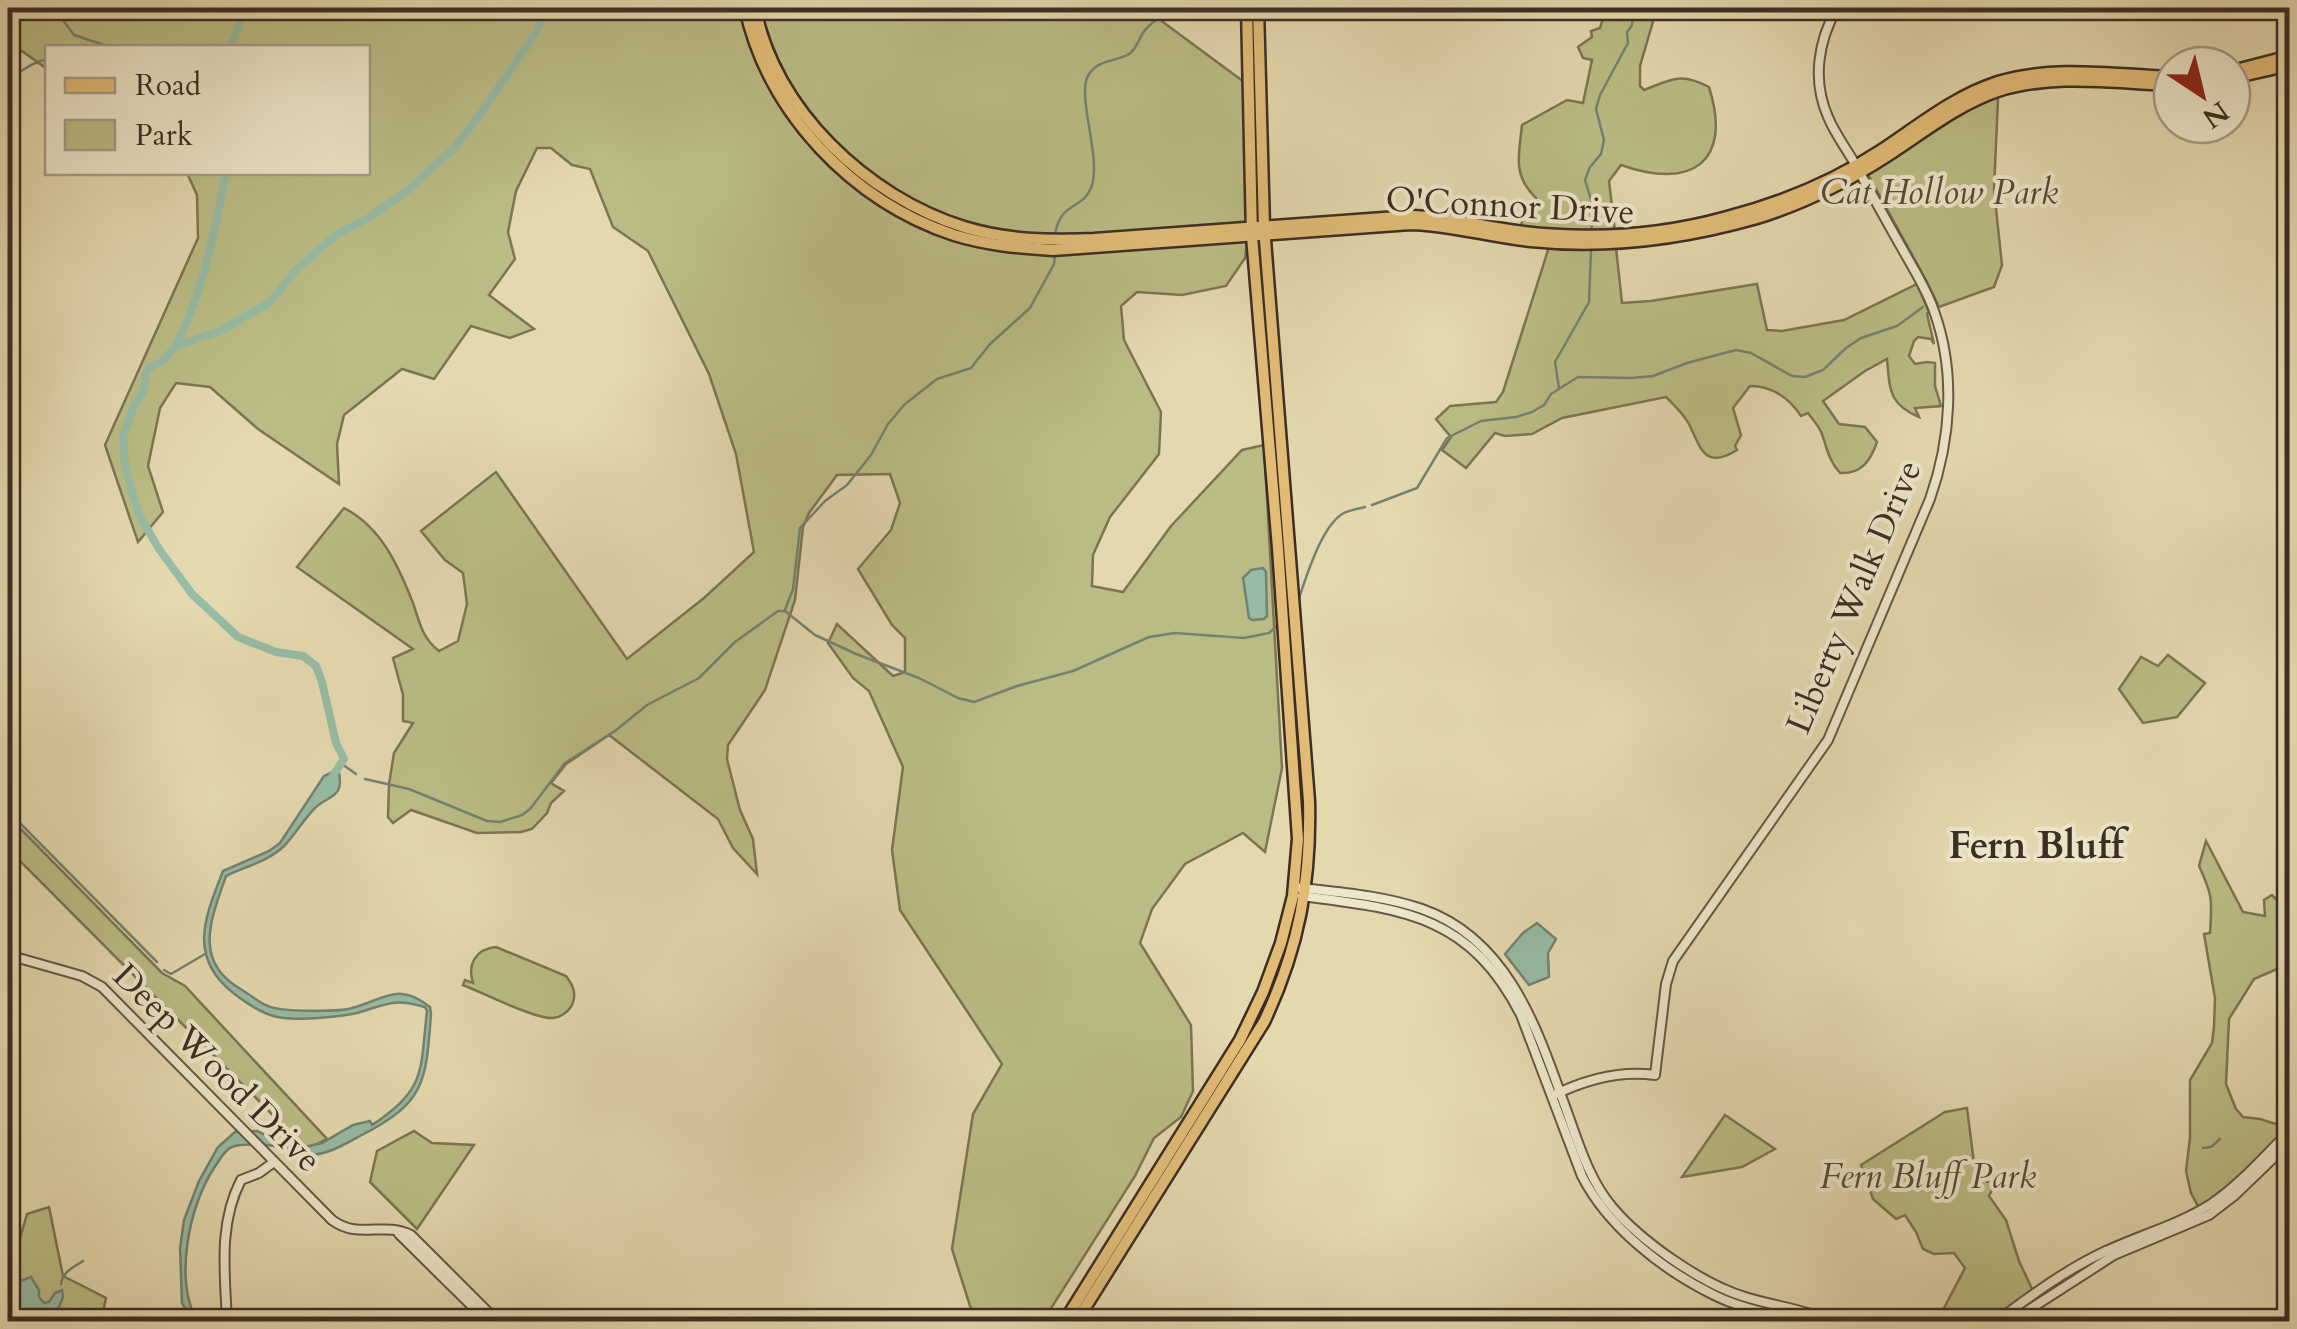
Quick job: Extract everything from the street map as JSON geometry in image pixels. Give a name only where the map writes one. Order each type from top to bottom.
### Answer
[{"type":"main road","name":"O'Connor Drive","points":[[745,8],[761,58],[793,116],[849,176],[879,198],[957,236],[1008,247],[1053,250],[1352,224],[1439,225],[1557,243],[1645,241],[1696,233],[1796,204],[1960,109],[2002,90],[2054,80],[2152,85]]},
{"type":"main road","name":"O'Connor Drive","points":[[755,8],[774,62],[800,110],[855,168],[922,211],[994,234],[1052,240],[1252,232]]},
{"type":"main road","points":[[1078,1319],[1136,1228],[1240,1040],[1263,992],[1300,892],[1310,842],[1265,231],[1259,49],[1249,8]]},
{"type":"main road","points":[[1258,8],[1253,32],[1252,232],[1298,809],[1300,892]]},
{"type":"main road","points":[[2252,68],[2290,56]]},
{"type":"main road","points":[[2252,71],[2290,65]]},
{"type":"main road","name":"O'Connor Drive","points":[[1265,231],[1321,231],[1407,216],[1547,234],[1640,234],[1682,228],[1755,209],[1858,169],[1949,105],[1999,82],[2050,73],[2152,76]]},
{"type":"main road","points":[[1278,548],[1286,557],[1289,570],[1295,631]]},
{"type":"main road","points":[[1280,575],[1286,586],[1292,670],[1295,682],[1300,683]]},
{"type":"main road","points":[[1064,1322],[1171,1149],[1206,1106]]},
{"type":"main road","points":[[1136,1228],[1136,1216],[1171,1157],[1171,1149]]},
{"type":"main road","points":[[1078,1319],[1113,1252],[1113,1244]]},
{"type":"street","name":"Liberty Walk Drive","points":[[1556,1094],[1602,1077],[1655,1075],[1666,984],[1673,961],[1833,731],[1943,458],[1949,412],[1938,323],[1920,281],[1827,114],[1819,82],[1823,38],[1837,8]]},
{"type":"street","points":[[1300,892],[1400,911],[1439,926],[1467,944],[1492,968],[1510,994],[1594,1178],[1611,1206],[1634,1230],[1718,1287],[1833,1322]]},
{"type":"street","name":"Deep Wood Drive","points":[[8,954],[82,976],[102,987],[337,1224],[355,1231],[396,1229],[411,1235],[498,1322]]},
{"type":"street","points":[[1556,1094],[1591,1194],[1622,1232],[1712,1294],[1804,1322]]},
{"type":"street","points":[[1996,1322],[2103,1252],[2208,1205],[2230,1190],[2290,1131]]},
{"type":"street","points":[[2010,1322],[2114,1255],[2209,1214],[2235,1195],[2290,1142]]},
{"type":"street","points":[[228,1322],[224,1234],[234,1196],[241,1180],[274,1162]]},
{"type":"street","name":"Deep Wood Drive","points":[[378,1230],[403,1236],[488,1322]]},
{"type":"green space","points":[[8,8],[1144,8],[1244,82],[1245,258],[1226,286],[1182,295],[1137,292],[1121,306],[1124,340],[1161,412],[1159,454],[1110,517],[1093,555],[1092,586],[1123,592],[1171,526],[1242,450],[1264,445],[1282,768],[1265,852],[1243,833],[1185,864],[1152,909],[1140,943],[1191,1025],[1193,1091],[1181,1117],[1154,1138],[1135,1176],[1043,1321],[980,1321],[970,1306],[952,1249],[973,1114],[1002,1064],[900,910],[892,850],[903,767],[869,691],[853,678],[828,643],[837,624],[893,676],[905,672],[905,638],[892,625],[858,569],[891,530],[900,503],[890,474],[837,475],[809,513],[803,527],[795,600],[765,690],[728,745],[727,759],[740,810],[753,839],[757,874],[733,848],[718,819],[609,735],[566,764],[551,783],[564,791],[532,829],[477,833],[411,810],[393,823],[388,817],[394,753],[413,723],[403,721],[403,695],[393,658],[413,649],[297,567],[344,508],[368,526],[387,548],[425,635],[439,651],[458,641],[467,604],[463,573],[445,560],[421,531],[496,472],[627,659],[754,552],[736,454],[709,374],[648,251],[613,227],[590,169],[572,165],[551,148],[537,148],[516,191],[508,232],[515,259],[489,295],[534,329],[510,338],[471,326],[434,379],[402,369],[344,415],[337,444],[339,484],[258,429],[210,387],[176,383],[160,408],[148,466],[163,512],[138,542],[105,445],[198,238],[197,195],[188,175],[370,175],[370,45],[45,45],[45,68],[8,41]]},
{"type":"green space","points":[[1606,8],[1657,8],[1640,66],[1640,86],[1644,90],[1684,78],[1709,87],[1715,113],[1710,152],[1700,164],[1668,174],[1621,165],[1609,181],[1615,232],[1521,228],[1523,213],[1536,198],[1520,173],[1522,125],[1567,100],[1583,103],[1592,60],[1583,58],[1578,47],[1592,37],[1591,31],[1600,28]]},
{"type":"green space","name":"Cat Hollow Park","points":[[1995,95],[1998,99],[1994,190],[2002,265],[1994,287],[1939,307],[1866,171],[1956,113]]},
{"type":"green space","points":[[1549,247],[1616,248],[1622,303],[1757,284],[1767,330],[1844,320],[1917,284],[1929,312],[1934,344],[1931,339],[1918,337],[1909,356],[1915,364],[1935,363],[1935,386],[1941,406],[1915,408],[1919,417],[1901,407],[1890,387],[1887,359],[1865,371],[1823,401],[1839,424],[1865,427],[1877,442],[1864,465],[1847,473],[1840,473],[1833,464],[1821,431],[1808,413],[1801,416],[1780,394],[1750,386],[1733,408],[1741,435],[1737,450],[1726,456],[1706,454],[1684,416],[1666,397],[1562,418],[1532,434],[1495,433],[1466,468],[1442,450],[1451,437],[1436,419],[1450,406],[1496,402],[1503,392]]},
{"type":"green space","points":[[2168,655],[2205,683],[2177,717],[2143,723],[2119,689],[2141,657],[2158,666]]},
{"type":"green space","points":[[8,816],[162,973],[185,986],[327,1139],[305,1150],[8,849]]},
{"type":"green space","points":[[2206,841],[2243,912],[2265,916],[2264,900],[2272,895],[2285,908],[2289,901],[2289,969],[2277,969],[2254,979],[2229,1019],[2226,1084],[2243,1117],[2289,1128],[2224,1191],[2199,1208],[2186,1171],[2190,1080],[2212,1043],[2214,1027],[2215,998],[2204,934],[2210,933],[2210,898],[2199,866]]},
{"type":"green space","points":[[496,947],[566,976],[574,993],[568,1010],[559,1017],[545,1017],[463,985],[465,980],[473,983],[471,970],[478,954]]},
{"type":"green space","name":"Fern Bluff Park","points":[[1967,1108],[1975,1171],[1987,1182],[1993,1181],[1989,1196],[2006,1220],[2033,1291],[1990,1321],[1932,1321],[1944,1308],[1965,1268],[1954,1253],[1934,1254],[1923,1249],[1905,1215],[1896,1219],[1873,1199],[1861,1165],[1945,1112]]},
{"type":"green space","points":[[1725,1115],[1775,1149],[1742,1167],[1682,1177]]},
{"type":"green space","points":[[414,1131],[432,1143],[474,1145],[417,1229],[370,1182],[377,1151]]},
{"type":"green space","points":[[49,1207],[63,1276],[106,1298],[101,1321],[8,1321],[8,1280],[27,1214]]},
{"type":"shaded area","points":[[1263,568],[1267,616],[1252,620],[1243,578],[1251,570]]},
{"type":"shaded area","points":[[335,771],[340,781],[337,792],[315,808],[284,846],[264,860],[226,876],[211,924],[211,953],[226,979],[275,1008],[345,1009],[399,994],[418,999],[430,1007],[431,1014],[423,1074],[410,1101],[398,1113],[329,1151],[310,1155],[254,1145],[231,1147],[226,1152],[205,1184],[187,1243],[186,1285],[197,1321],[192,1321],[182,1303],[180,1248],[184,1220],[218,1147],[235,1132],[257,1131],[305,1147],[322,1143],[353,1125],[370,1121],[372,1125],[403,1100],[418,1077],[425,1007],[397,1003],[333,1017],[272,1016],[232,992],[209,964],[204,934],[223,871],[280,843],[324,776]]},
{"type":"shaded area","points":[[1537,923],[1556,939],[1548,953],[1549,977],[1529,985],[1505,954]]},
{"type":"shaded area","points":[[31,1277],[44,1303],[62,1290],[54,1319],[28,1319],[12,1305],[9,1285]]},
{"type":"waterway","points":[[54,8],[74,35],[104,45]]},
{"type":"waterway","points":[[231,45],[246,8]]},
{"type":"waterway","points":[[332,777],[344,759],[336,743],[316,666],[303,656],[276,652],[238,637],[192,594],[139,515],[125,467],[123,436],[144,390],[149,368],[176,346],[220,331],[269,303],[296,270],[337,234],[407,191],[454,148],[535,34],[545,8]]},
{"type":"waterway","points":[[1591,231],[1594,210],[1585,180],[1601,154],[1604,140],[1596,109],[1628,43],[1634,8]]},
{"type":"waterway","points":[[1055,234],[1062,216],[1087,195],[1094,176],[1085,97],[1089,74],[1102,63],[1129,54],[1146,29],[1164,14]]},
{"type":"waterway","points":[[8,79],[45,60]]},
{"type":"waterway","points":[[176,345],[201,283],[225,175]]},
{"type":"waterway","points":[[1559,388],[1555,362],[1589,302],[1591,250]]},
{"type":"waterway","points":[[785,610],[793,589],[800,528],[825,501],[847,485],[905,404],[937,379],[971,368],[990,344],[1030,308],[1055,256]]},
{"type":"waterway","points":[[1372,505],[1417,488],[1447,438],[1481,421],[1532,412],[1578,377],[1653,376],[1736,350],[1751,353],[1792,376],[1805,377],[1823,370],[1861,338],[1897,326],[1923,307]]},
{"type":"waterway","points":[[1299,598],[1316,553],[1334,521],[1342,514],[1365,507]]},
{"type":"waterway","points":[[365,779],[409,789],[487,821],[500,822],[522,815],[565,763],[647,705],[699,678],[735,642],[778,611],[785,611],[815,635],[974,702],[1073,671],[1149,637],[1175,633],[1244,638],[1269,633],[1277,626]]},
{"type":"waterway","points":[[342,764],[356,774]]},
{"type":"waterway","points":[[8,811],[157,962]]},
{"type":"waterway","points":[[164,970],[171,974],[205,954]]},
{"type":"waterway","points":[[2203,1148],[2220,1139]]},
{"type":"waterway","points":[[61,1284],[66,1273],[83,1261]]},
{"type":"district","name":"Fern Bluff","points":[[2036,846]]}]
